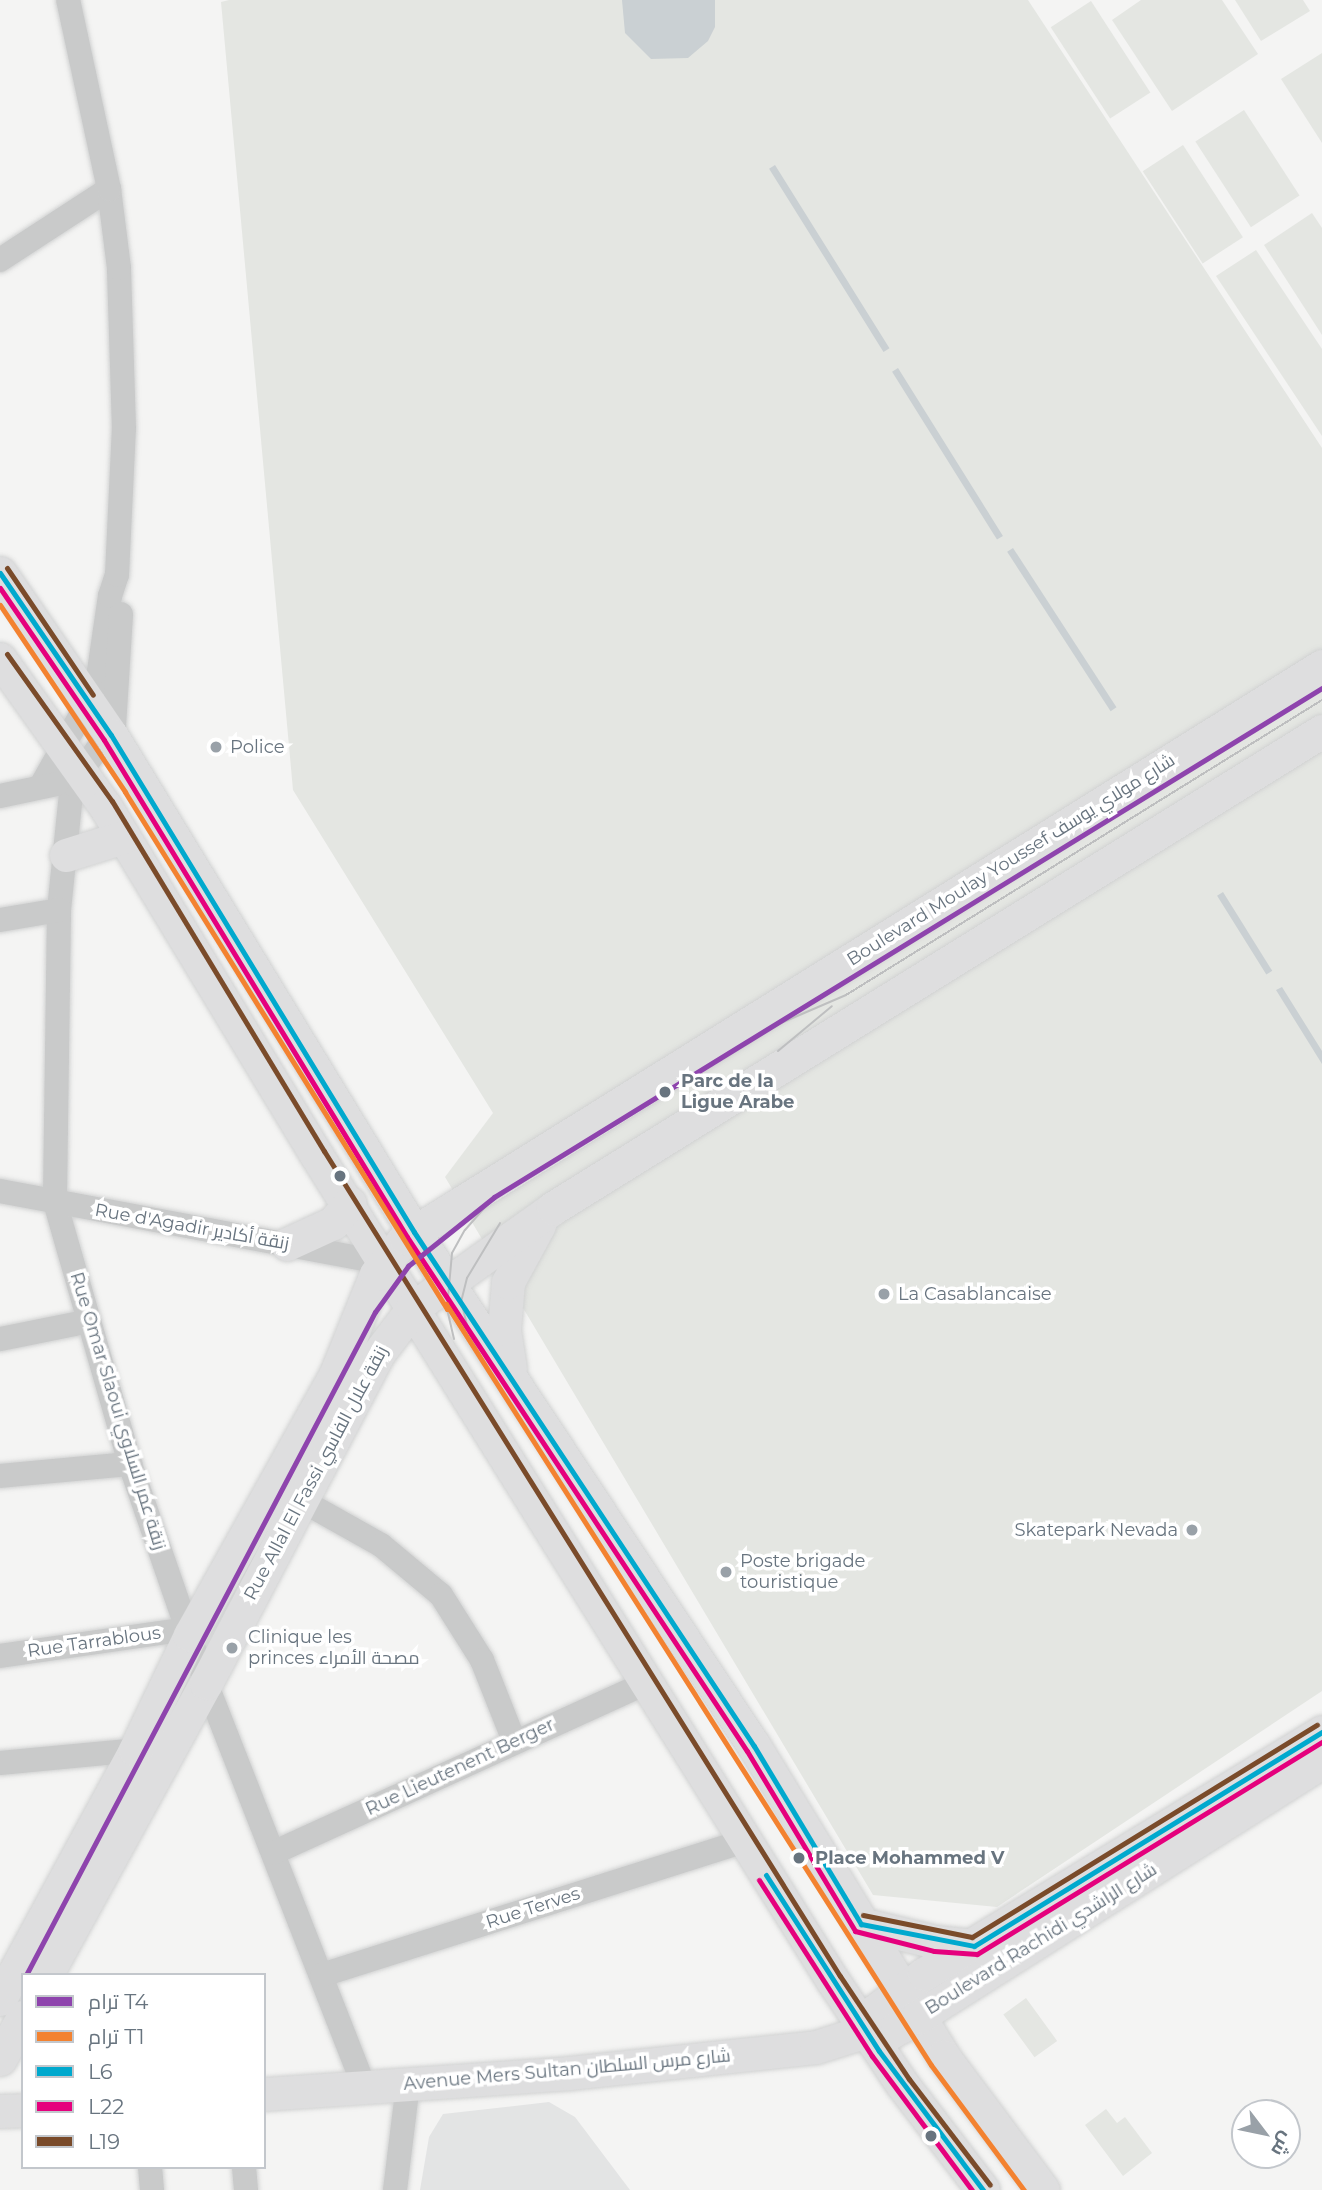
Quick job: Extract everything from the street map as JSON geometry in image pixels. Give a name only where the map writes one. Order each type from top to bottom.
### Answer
[{"type":"main road","points":[[0,573],[111,735],[414,1232],[754,1746],[918,2017],[1043,2190]]},
{"type":"main road","points":[[0,659],[72,768],[123,837],[744,1841],[866,2031],[983,2190]]},
{"type":"main road","name":"Boulevard Moulay Youssef شارع مولاي يوسف","points":[[414,1232],[1322,666]]},
{"type":"main road","points":[[447,1283],[553,1208],[1322,731]]},
{"type":"main road","points":[[66,855],[123,837]]},
{"type":"main road","points":[[287,1244],[332,1223],[349,1203]]},
{"type":"main road","points":[[522,1396],[505,1356],[504,1302],[528,1237],[553,1208]]},
{"type":"main road","name":"Rue Allal El Fassi زنقة علال الفاسي","points":[[47,1973],[151,1750],[189,1632],[335,1376],[353,1340],[371,1284],[385,1263],[414,1232]]},
{"type":"main road","name":"Rue Allal El Fassi زنقة علال الفاسي","points":[[0,1999],[151,1750],[206,1682],[299,1499],[378,1354],[413,1308],[447,1283]]},
{"type":"main road","name":"Boulevard Rachidi شارع الراشدي","points":[[1322,1732],[901,1989],[875,2011],[866,2031],[889,2033],[918,2017],[1322,1762]]},
{"type":"main road","points":[[861,1924],[936,1942],[974,1946]]},
{"type":"main road","points":[[0,2059],[21,2021]]},
{"type":"main road","name":"Avenue Mers Sultan شارع مرس السلطان","points":[[266,2094],[569,2073],[816,2047],[866,2031]]},
{"type":"main road","points":[[0,2111],[21,2110]]},
{"type":"street","points":[[0,796],[42,784],[72,768],[111,735],[121,629],[117,575],[124,405],[119,268],[108,189],[68,0]]},
{"type":"street","points":[[0,260],[108,189]]},
{"type":"street","points":[[42,784],[72,768],[88,702],[99,671],[110,596],[117,575]]},
{"type":"street","name":"Rue Omar Slaoui زنقة عمر السلاوي","points":[[72,768],[60,910],[55,1202],[130,1464],[206,1682],[364,2087]]},
{"type":"street","points":[[0,920],[60,910]]},
{"type":"street","name":"Rue d'Agadir زنقة أكادير","points":[[0,1191],[385,1263]]},
{"type":"street","points":[[0,1339],[89,1321]]},
{"type":"street","points":[[0,1476],[130,1464]]},
{"type":"street","points":[[299,1499],[381,1545],[442,1595],[482,1660],[514,1741]]},
{"type":"street","name":"Rue Tarrablous","points":[[0,1656],[189,1632]]},
{"type":"street","name":"Rue Lieutenent Berger","points":[[273,1853],[648,1682]]},
{"type":"street","points":[[0,1763],[151,1750]]},
{"type":"street","name":"Rue Terves","points":[[322,1975],[744,1841]]},
{"type":"street","points":[[395,2190],[408,2084]]},
{"type":"street","points":[[150,2169],[152,2190]]},
{"type":"street","points":[[244,2169],[246,2190]]},
{"type":"shaded area","points":[[622,0],[715,0],[715,27],[708,41],[688,58],[651,59],[625,33]]},
{"type":"shaded area","points":[[1028,0],[1322,448],[1322,1691],[997,1907],[873,1895],[445,1177],[493,1113],[293,790],[221,2]]},
{"type":"shaded area","points":[[1141,0],[1222,0],[1258,54],[1172,111],[1112,20]]},
{"type":"shaded area","points":[[1235,0],[1303,0],[1310,11],[1261,41]]},
{"type":"shaded area","points":[[1091,1],[1150,92],[1110,119],[1051,27]]},
{"type":"shaded area","points":[[1322,53],[1322,143],[1281,79]]},
{"type":"shaded area","points":[[1244,110],[1300,196],[1251,227],[1195,142]]},
{"type":"shaded area","points":[[1183,145],[1243,237],[1203,263],[1143,171]]},
{"type":"shaded area","points":[[775,165],[889,348],[884,352],[769,169]]},
{"type":"shaded area","points":[[1312,213],[1322,228],[1322,335],[1264,245]]},
{"type":"shaded area","points":[[1256,250],[1322,349],[1322,436],[1216,276]]},
{"type":"shaded area","points":[[898,368],[1003,536],[997,540],[892,372]]},
{"type":"shaded area","points":[[1013,548],[1116,707],[1111,711],[1007,552]]},
{"type":"shaded area","points":[[1223,892],[1272,971],[1266,975],[1217,896]]},
{"type":"shaded area","points":[[1282,987],[1322,1051],[1322,1064],[1276,990]]},
{"type":"shaded area","points":[[1026,1998],[1057,2041],[1035,2057],[1003,2014]]},
{"type":"shaded area","points":[[549,2102],[575,2117],[630,2190],[420,2190],[429,2137],[443,2114]]},
{"type":"shaded area","points":[[1106,2109],[1117,2123],[1125,2117],[1152,2153],[1123,2176],[1085,2125]]},
{"type":"tram line","name":"T1","points":[[0,605],[125,792],[447,1309],[446,1304],[931,2065],[1024,2190]]},
{"type":"tram line","name":"T4","points":[[27,1973],[375,1312],[408,1266],[494,1197],[1322,688]]},
{"type":"tram line","points":[[767,1029],[846,995],[1322,700]]},
{"type":"tram line","points":[[778,1051],[832,1006]]},
{"type":"tram line","points":[[454,1339],[447,1309],[452,1253],[465,1230],[494,1197]]},
{"type":"tram line","points":[[491,1376],[469,1333],[461,1302],[467,1278],[500,1223]]},
{"type":"transit line","name":"L19","points":[[7,568],[93,695]]},
{"type":"transit line","name":"L6","points":[[0,573],[111,735],[414,1232],[754,1746],[861,1924],[974,1946],[1322,1732]]},
{"type":"transit line","name":"L22","points":[[0,588],[104,740],[407,1237],[747,1751],[855,1931],[934,1951],[977,1954],[1322,1742]]},
{"type":"transit line","name":"L19","points":[[7,654],[112,801],[324,1151],[840,1976],[909,2079],[990,2185]]},
{"type":"transit line","name":"L19","points":[[863,1915],[972,1937],[1317,1725]]},
{"type":"transit line","name":"L6","points":[[766,1875],[879,2051],[983,2190]]},
{"type":"transit line","name":"L22","points":[[759,1880],[872,2056],[972,2190]]},
{"type":"place","name":"Police","points":[[216,747]]},
{"type":"place","name":"Parc de la Ligue Arabe","points":[[665,1092]]},
{"type":"place","name":"La Casablancaise","points":[[884,1294]]},
{"type":"place","name":"Skatepark Nevada","points":[[1192,1530]]},
{"type":"place","name":"Poste brigade touristique","points":[[726,1572]]},
{"type":"place","name":"Clinique les princes مصحة الأمراء","points":[[232,1648]]},
{"type":"place","name":"Place Mohammed V","points":[[799,1858]]}]
